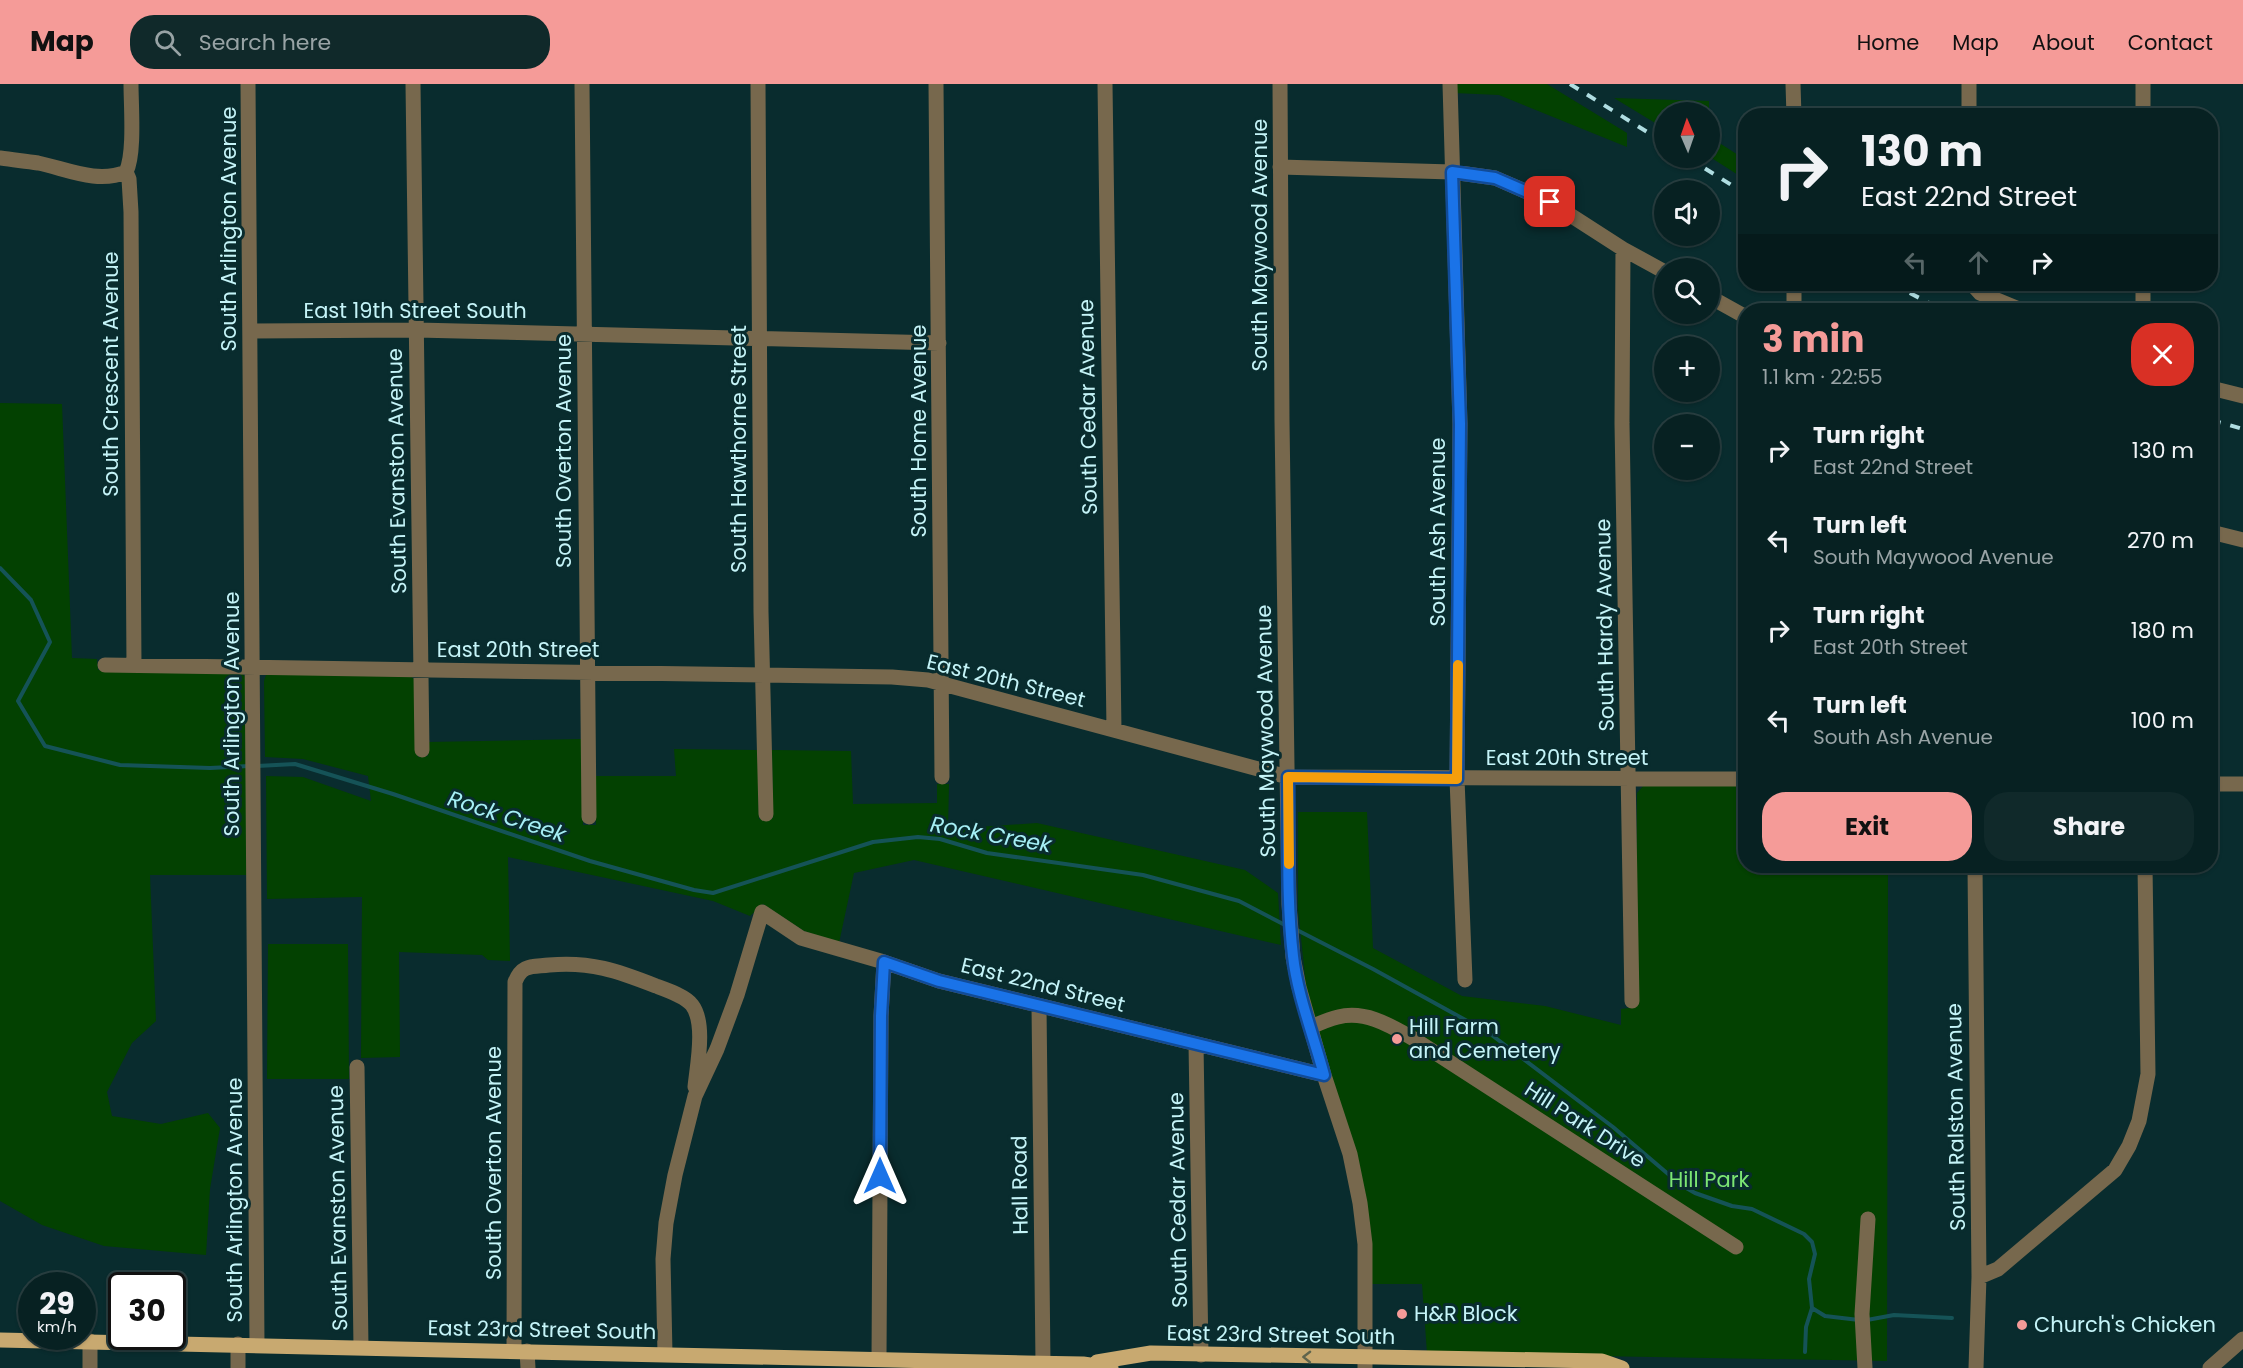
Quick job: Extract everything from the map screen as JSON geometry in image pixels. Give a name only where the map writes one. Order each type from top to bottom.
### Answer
[{"type":"main road","name":"East 23rd Street South","points":[[0,1340],[18,1340]]},
{"type":"main road","name":"East 23rd Street South","points":[[96,1341],[665,1354],[848,1363],[879,1359],[1026,1365],[1083,1364],[1111,1368]]},
{"type":"main road","name":"East 23rd Street South","points":[[1083,1364],[1151,1353],[1365,1363],[1602,1361],[1622,1368]]},
{"type":"street","name":"South Crescent Avenue","points":[[131,84],[130,153],[126,171],[129,179],[131,212],[134,665]]},
{"type":"street","name":"South Arlington Avenue","points":[[248,84],[254,667],[257,1345]]},
{"type":"street","name":"South Evanston Avenue","points":[[413,84],[422,750]]},
{"type":"street","name":"South Overton Avenue","points":[[582,84],[589,817]]},
{"type":"street","name":"South Hawthorne Street","points":[[758,84],[766,814]]},
{"type":"street","name":"South Home Avenue","points":[[936,84],[942,777]]},
{"type":"street","name":"South Cedar Avenue","points":[[1105,84],[1114,730]]},
{"type":"street","name":"South Maywood Avenue","points":[[1280,84],[1288,777],[1293,957],[1299,987],[1324,1075],[1350,1154],[1360,1203],[1365,1244],[1365,1363]]},
{"type":"street","name":"South Ash Avenue","points":[[1450,84],[1460,424],[1457,779],[1465,980]]},
{"type":"street","points":[[1793,84],[1794,108]]},
{"type":"street","points":[[1969,84],[1969,108]]},
{"type":"street","points":[[2143,84],[2143,108]]},
{"type":"street","points":[[0,158],[38,163],[99,177],[117,175],[126,171]]},
{"type":"street","points":[[1280,167],[1452,172],[1495,178],[1550,202],[1654,266]]},
{"type":"street","name":"South Hardy Avenue","points":[[1623,249],[1622,423],[1632,1001]]},
{"type":"street","points":[[1979,291],[2005,303]]},
{"type":"street","points":[[1720,303],[1738,313]]},
{"type":"street","name":"East 19th Street South","points":[[250,331],[417,330],[939,343]]},
{"type":"street","points":[[2218,390],[2243,396]]},
{"type":"street","points":[[2218,534],[2243,540]]},
{"type":"street","name":"East 20th Street","points":[[105,665],[892,677],[928,680],[1288,777],[1738,779]]},
{"type":"street","points":[[2218,784],[2243,784]]},
{"type":"street","name":"South Ralston Avenue","points":[[1974,873],[1979,1277],[1976,1368]]},
{"type":"street","points":[[1979,1277],[1998,1269],[2115,1170],[2137,1127],[2148,1074],[2145,873]]},
{"type":"street","name":"East 22nd Street","points":[[695,1096],[734,1006],[762,912],[801,938],[939,981],[1324,1075]]},
{"type":"street","points":[[879,1359],[881,1016],[884,962]]},
{"type":"street","name":"South Overton Avenue","points":[[528,1368],[521,1351],[515,982],[518,973],[526,967],[568,963],[593,965],[618,970],[672,993],[692,1005],[698,1019],[699,1041],[695,1096]]},
{"type":"street","name":"Hall Road","points":[[1040,1006],[1043,1363]]},
{"type":"street","name":"Hill Park Drive","points":[[1311,1027],[1339,1016],[1362,1016],[1384,1022],[1414,1039],[1736,1247]]},
{"type":"street","name":"South Cedar Avenue","points":[[1196,1044],[1201,1355]]},
{"type":"street","name":"South Evanston Avenue","points":[[357,1067],[361,1347]]},
{"type":"street","points":[[665,1354],[663,1259],[666,1223],[675,1175],[695,1096]]},
{"type":"street","points":[[1865,1368],[1862,1319],[1868,1219]]},
{"type":"street","points":[[2210,1368],[2243,1339]]},
{"type":"street","name":"South Arlington Avenue","points":[[238,1344],[238,1368]]},
{"type":"street","points":[[90,1350],[90,1368]]},
{"type":"green space","points":[[1454,84],[1547,84],[1627,133],[1627,147],[1499,95],[1454,93]]},
{"type":"green space","points":[[1614,98],[1709,101],[1654,102],[1654,122]]},
{"type":"green space","points":[[1720,143],[1738,155],[1738,175],[1720,163]]},
{"type":"green space","points":[[0,403],[62,404],[72,658],[97,659],[98,670],[239,672],[247,678],[248,875],[150,875],[156,1021],[132,1043],[107,1092],[112,1116],[161,1124],[208,1113],[220,1128],[210,1189],[206,1255],[104,1246],[42,1225],[0,1201]]},
{"type":"green space","points":[[276,673],[409,675],[415,680],[418,757],[428,756],[427,742],[581,739],[583,825],[596,825],[594,776],[676,776],[674,749],[758,750],[759,819],[773,818],[772,750],[851,751],[853,804],[937,803],[937,784],[949,784],[948,829],[1037,823],[1245,870],[1278,893],[1281,945],[914,860],[854,873],[839,943],[804,931],[763,904],[750,916],[713,901],[508,857],[510,961],[488,960],[482,955],[399,952],[400,1057],[361,1058],[362,897],[267,899],[266,776],[303,777],[371,801],[368,776],[303,759],[265,757],[264,681],[266,675]]},
{"type":"green space","name":"Hill Park","points":[[1643,786],[1738,786],[1738,873],[1888,873],[1887,1361],[1427,1353],[1422,1284],[1371,1284],[1306,986],[1298,909],[1298,812],[1367,812],[1373,948],[1462,996],[1545,1006],[1621,1025],[1621,1009],[1636,1007],[1637,793]]},
{"type":"green space","points":[[268,944],[348,944],[349,1079],[267,1079]]},
{"type":"waterway","name":"Rock Creek","points":[[0,568],[31,600],[50,642],[18,701],[45,746],[120,765],[210,768],[249,766]]},
{"type":"waterway","name":"Rock Creek","points":[[257,766],[295,764],[393,794],[590,861],[694,890],[713,893],[873,842],[918,837],[940,839],[987,853],[1143,875],[1239,901],[1285,925]]},
{"type":"waterway","name":"Rock Creek","points":[[1295,929],[1489,1033],[1613,1127],[1681,1185],[1695,1193],[1732,1206],[1752,1209],[1804,1234],[1812,1242],[1815,1254],[1809,1279],[1812,1308],[1806,1327],[1805,1352]]},
{"type":"waterway","points":[[1812,1308],[1825,1316],[1859,1320]]},
{"type":"waterway","points":[[1867,1320],[1894,1315],[1952,1318]]},
{"type":"railway","points":[[1570,84],[1654,136]]},
{"type":"railway","points":[[1704,168],[1738,189]]},
{"type":"railway","points":[[1906,291],[1929,303]]},
{"type":"railway","points":[[2218,422],[2243,429]]},
{"type":"slow traffic","points":[[1289,864],[1288,777],[1457,779],[1458,665]]},
{"type":"place","name":"Hill Farm and Cemetery","points":[[1397,1039]]},
{"type":"place","name":"H&R Block","points":[[1402,1314]]},
{"type":"place","name":"Church's Chicken","points":[[2022,1325]]},
{"type":"route","points":[[880,1176],[881,1016],[884,962],[939,981],[1324,1075],[1299,987],[1293,957],[1288,777],[1457,779],[1460,424],[1452,172],[1495,178],[1550,202]]}]
